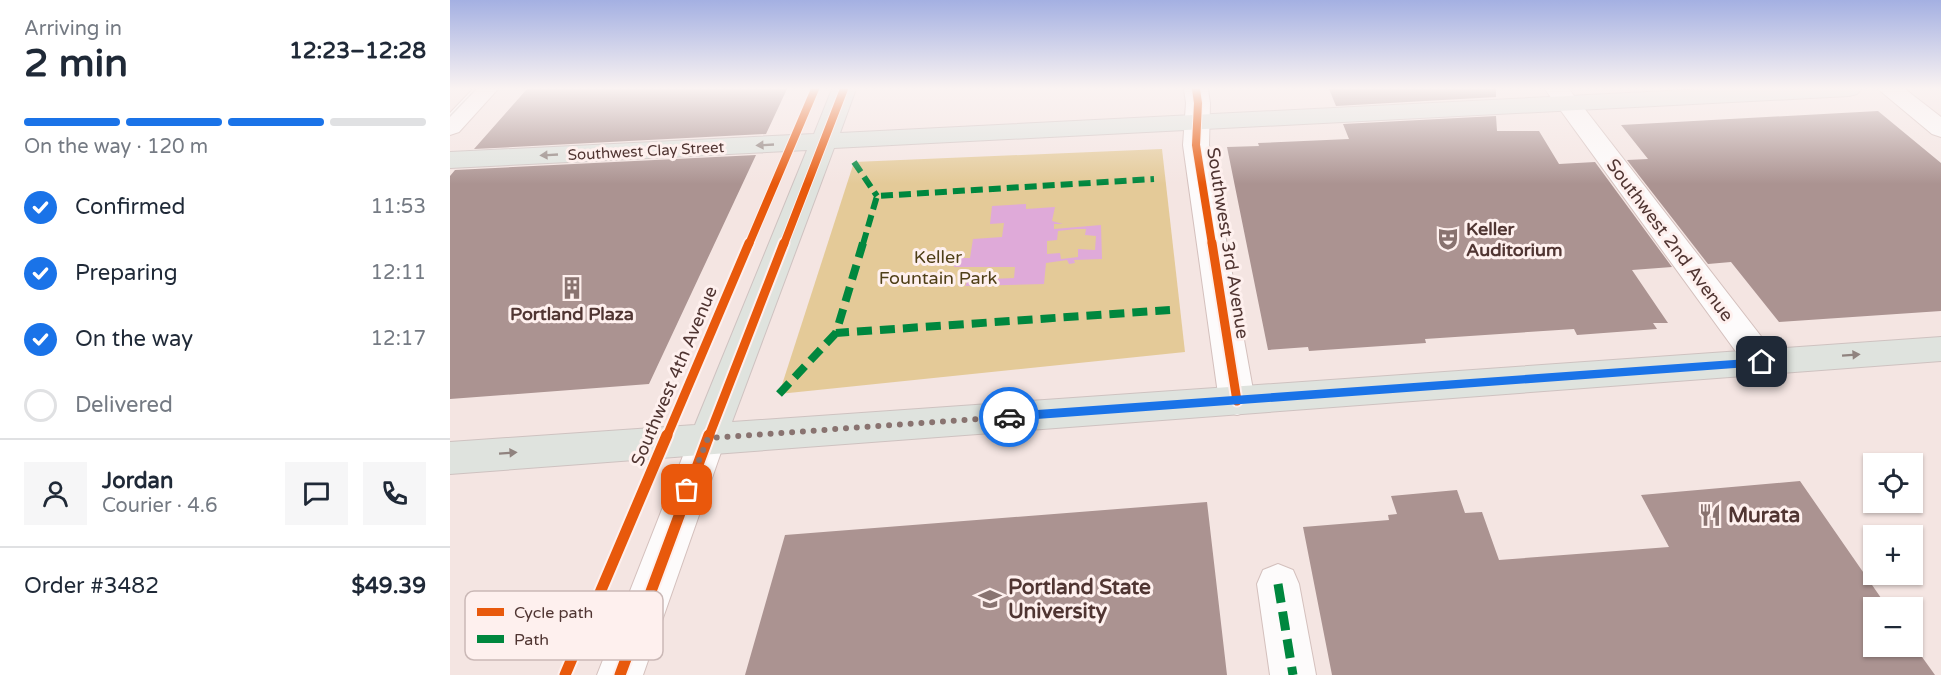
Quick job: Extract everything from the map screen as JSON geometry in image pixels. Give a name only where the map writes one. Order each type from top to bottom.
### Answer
[{"type":"main road","points":[[651,591],[831,120]]},
{"type":"main road","name":"Southwest Clay Street","points":[[450,160],[1218,120]]},
{"type":"main road","name":"Southwest 2nd Avenue","points":[[1581,120],[1762,362]]},
{"type":"main road","name":"Southwest 3rd Avenue","points":[[1197,122],[1196,145],[1237,400]]},
{"type":"main road","points":[[450,458],[1941,349]]},
{"type":"main road","points":[[1278,584],[1293,675]]},
{"type":"main road","points":[[620,675],[626,660]]},
{"type":"green space","name":"Keller Fountain Park","points":[[1162,149],[1185,352],[779,394],[854,162]]},
{"type":"shaded area","points":[[1026,204],[1026,209],[1055,207],[1052,221],[1063,224],[1054,224],[1054,229],[1101,225],[1102,259],[1074,260],[1075,263],[1069,264],[1067,260],[1046,263],[1044,284],[965,286],[968,280],[1014,278],[1015,267],[954,267],[954,258],[970,258],[973,239],[1002,237],[1004,223],[990,224],[992,206]],"holes":[[[1086,229],[1085,235],[1096,236],[1095,250],[1078,249],[1078,257],[1061,259],[1060,253],[1047,254],[1047,241],[1057,240],[1058,231]]]},
{"type":"building","points":[[499,120],[772,120],[766,134],[474,149]]},
{"type":"building","name":"Keller Auditorium","points":[[1410,120],[1496,120],[1497,131],[1539,131],[1559,164],[1595,162],[1672,267],[1632,270],[1668,323],[1653,323],[1657,329],[1577,335],[1574,329],[1425,339],[1426,343],[1309,351],[1308,347],[1268,350],[1227,147],[1259,146],[1258,143],[1349,139],[1343,124]]},
{"type":"building","points":[[1704,120],[1890,120],[1941,163],[1941,311],[1779,322],[1731,262],[1708,264],[1627,160],[1648,159],[1621,125]]},
{"type":"building","name":"Portland Plaza","points":[[756,155],[649,384],[450,399],[450,176],[455,170]]},
{"type":"building","points":[[1800,481],[1863,572],[1863,585],[1872,585],[1880,597],[1863,597],[1863,657],[1922,657],[1935,675],[1332,675],[1303,527],[1389,520],[1388,515],[1397,514],[1391,496],[1457,490],[1465,513],[1482,512],[1499,560],[1669,547],[1641,495]]},
{"type":"building","name":"Portland State University","points":[[1207,502],[1227,675],[745,675],[785,535]]},
{"type":"marked path","points":[[854,162],[877,196]]},
{"type":"marked path","points":[[1154,179],[877,196],[836,333],[1170,310]]},
{"type":"marked path","points":[[779,394],[836,333]]},
{"type":"marked path","points":[[1278,584],[1293,675]]},
{"type":"cycle path","name":"Southwest 4th Avenue","points":[[601,591],[802,120]]},
{"type":"cycle path","points":[[650,591],[832,120]]},
{"type":"cycle path","points":[[1197,120],[1196,145],[1237,401]]},
{"type":"cycle path","name":"Southwest 4th Avenue","points":[[565,675],[571,660]]},
{"type":"cycle path","points":[[620,675],[625,660]]},
{"type":"way so far","points":[[687,490],[708,438],[1009,417]]},
{"type":"place","name":"Keller Auditorium","points":[[1448,239]]},
{"type":"place","name":"Portland Plaza","points":[[572,288]]},
{"type":"place","name":"Murata","points":[[1710,515]]},
{"type":"place","name":"Portland State University","points":[[990,599]]},
{"type":"route","points":[[1009,417],[1762,362]]}]
